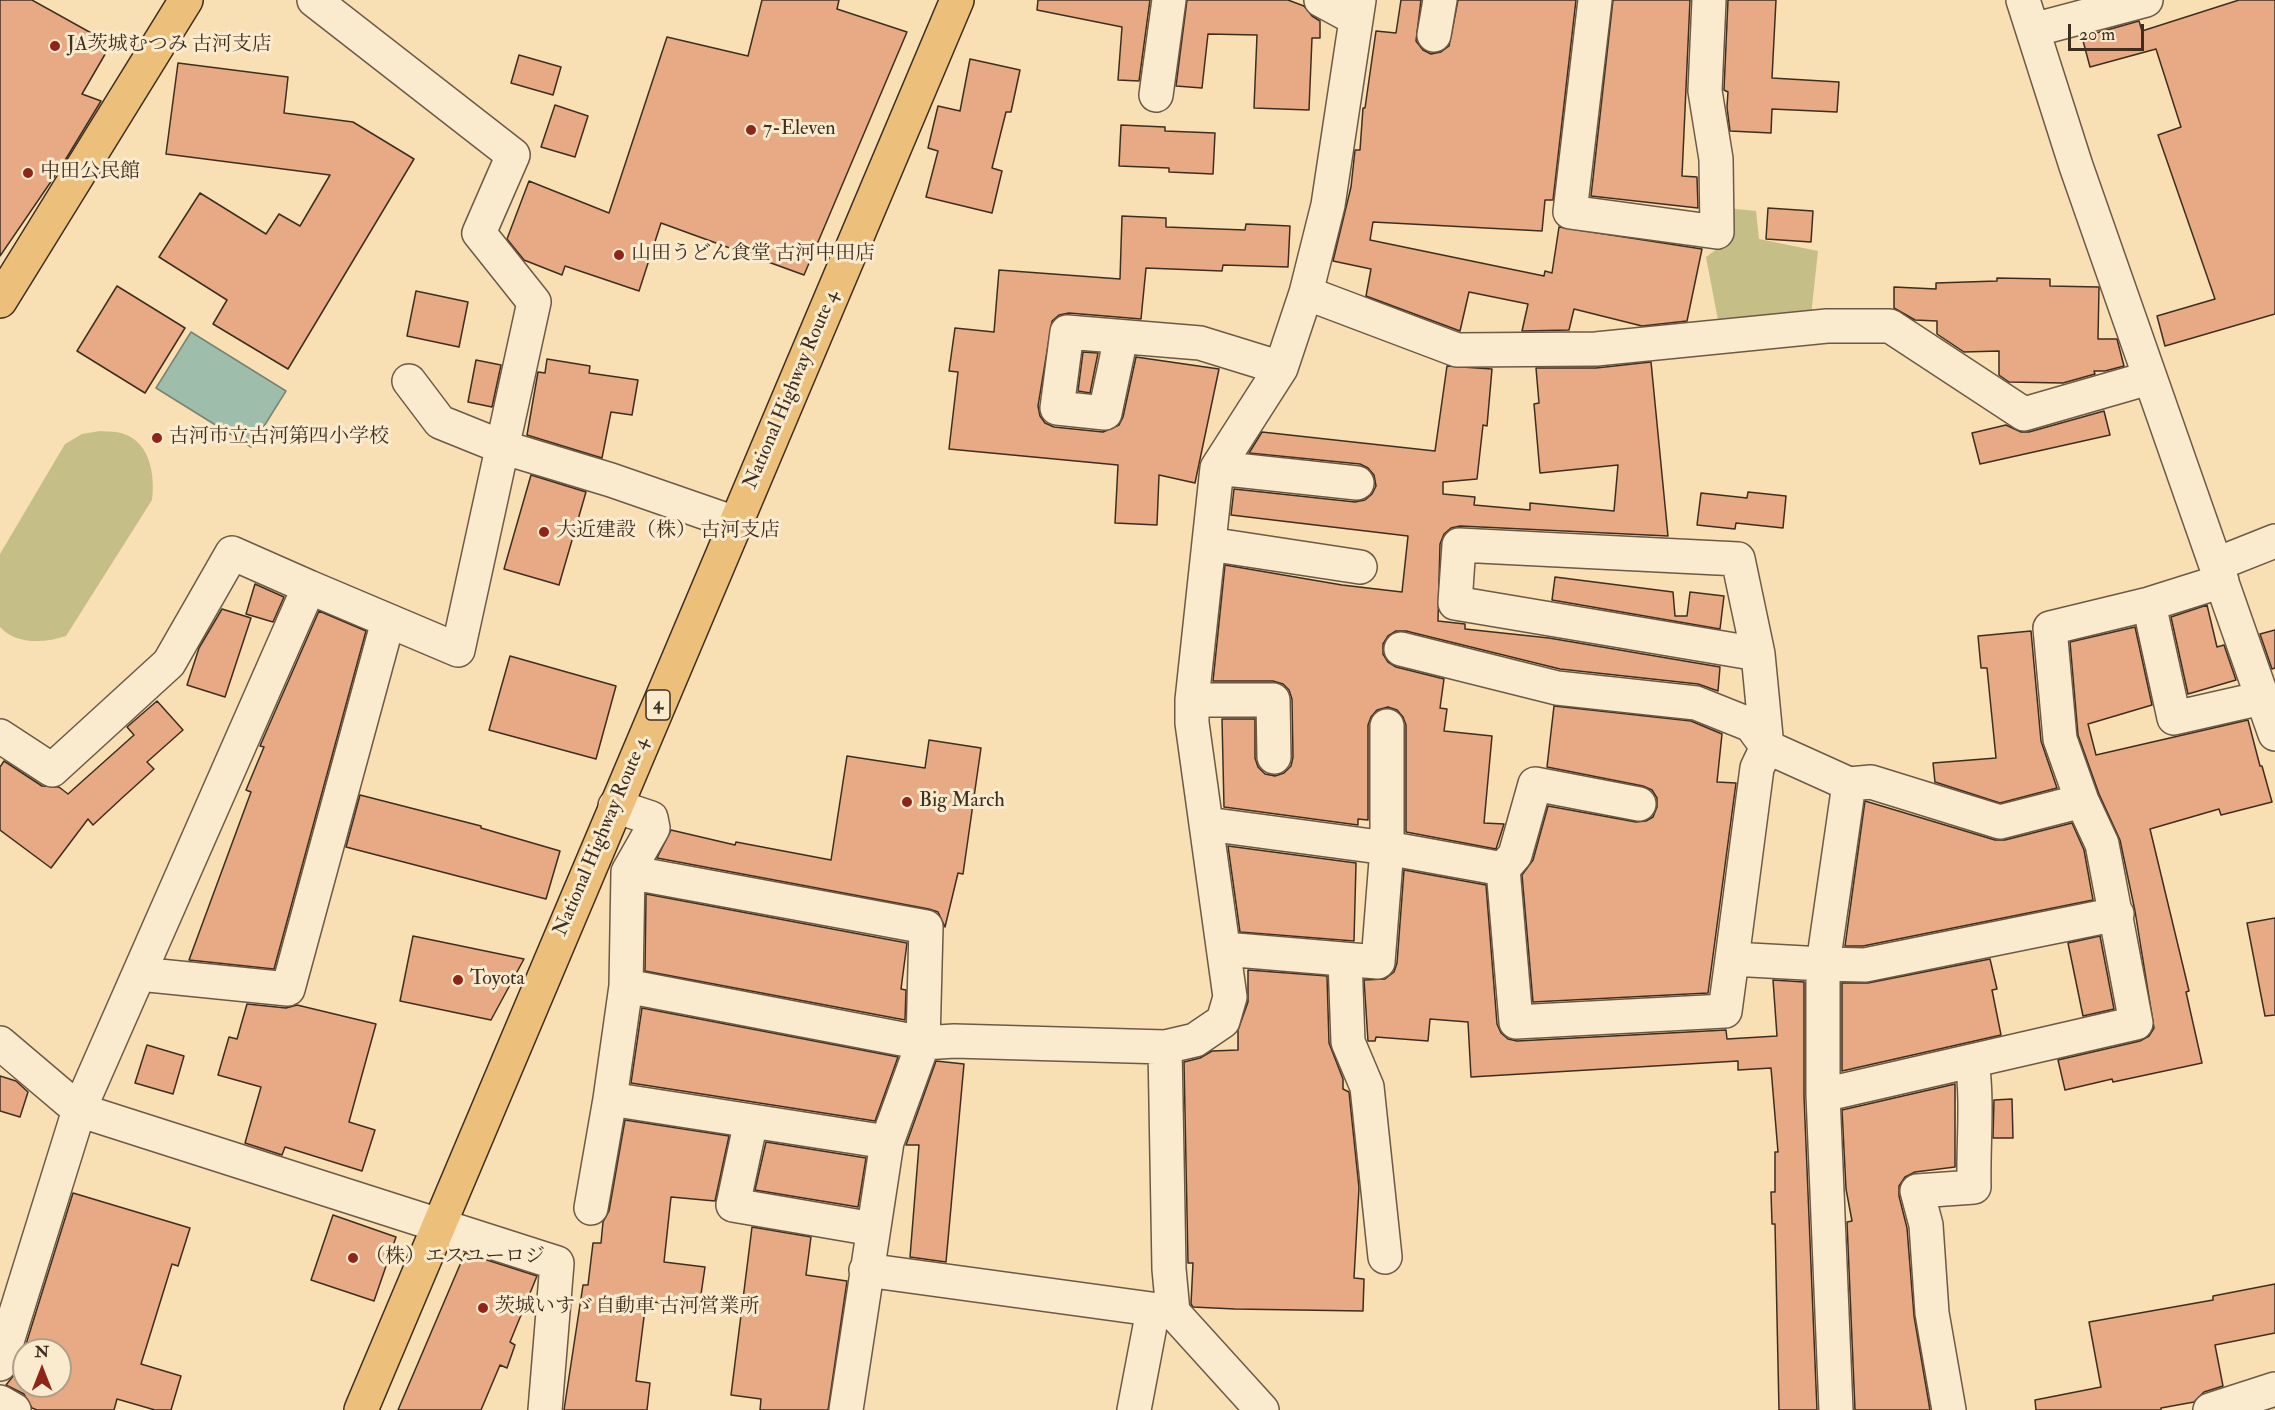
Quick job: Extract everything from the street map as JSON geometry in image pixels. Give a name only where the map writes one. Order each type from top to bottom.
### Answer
[{"type":"main road","points":[[0,301],[186,0]]},
{"type":"main road","name":"National Highway Route 4","points":[[361,1410],[957,0]]},
{"type":"street","points":[[0,736],[52,770],[169,663],[232,553],[458,650],[534,302],[479,233],[513,155],[314,0]]},
{"type":"street","points":[[1156,95],[1169,0]]},
{"type":"street","points":[[626,986],[923,1043],[954,1041],[1165,1047],[1195,1040],[1223,1021],[1230,997],[1192,723],[1192,700],[1217,468],[1281,368],[1306,293],[1328,205],[1357,10],[1321,0]]},
{"type":"street","points":[[1434,35],[1440,0]]},
{"type":"street","points":[[1595,0],[1570,212],[1717,232],[1716,159],[1705,92],[1709,0]]},
{"type":"street","points":[[2146,0],[2028,15],[2076,166],[2275,734]]},
{"type":"street","points":[[1306,293],[1457,350],[1596,349],[1827,326],[1890,326],[2024,414],[2149,378]]},
{"type":"street","points":[[1121,337],[1200,343],[1281,368]]},
{"type":"street","points":[[409,381],[440,423],[502,447],[611,480],[735,523]]},
{"type":"street","points":[[1217,468],[1357,483]]},
{"type":"street","points":[[1823,1095],[2136,1023],[2102,844],[2082,801],[2060,739],[2050,628],[2149,604],[2219,572],[2275,541]]},
{"type":"street","points":[[1209,544],[1360,567]]},
{"type":"street","points":[[1639,804],[1535,784],[1515,855],[1503,869],[1516,1022],[1725,1011],[1757,768],[1767,747],[1758,654],[1738,559],[1459,545],[1455,603],[1758,654]]},
{"type":"street","points":[[0,1364],[79,1110],[309,587]]},
{"type":"street","points":[[2149,604],[2174,718],[2262,698]]},
{"type":"street","points":[[139,974],[288,989],[388,621]]},
{"type":"street","points":[[1401,650],[1557,688],[1696,703],[1751,725],[1767,747],[1849,784],[1871,782],[2000,822],[2082,801]]},
{"type":"street","points":[[1192,700],[1273,700],[1274,757]]},
{"type":"street","points":[[1224,949],[1378,962],[1387,848],[1387,726]]},
{"type":"street","points":[[1836,1410],[1823,1095],[1823,964],[1849,784]]},
{"type":"street","points":[[591,1208],[626,986],[628,872],[652,828],[651,818],[615,806]]},
{"type":"street","points":[[1207,824],[1387,848],[1503,869]]},
{"type":"street","points":[[628,872],[926,927],[923,1043],[887,1142],[846,1410]]},
{"type":"street","points":[[1732,959],[1866,965],[2117,914]]},
{"type":"street","points":[[1345,960],[1348,1042],[1367,1087],[1385,1257]]},
{"type":"street","points":[[0,1043],[79,1110],[557,1263],[545,1410]]},
{"type":"street","points":[[1134,1410],[1163,1311],[1169,1269],[1165,1047]]},
{"type":"street","points":[[1949,1410],[1932,1313],[1926,1225],[1917,1191],[1974,1187],[1976,1086],[1972,1060]]},
{"type":"street","points":[[610,1099],[887,1142]]},
{"type":"street","points":[[751,1121],[733,1205],[873,1229]]},
{"type":"street","points":[[866,1270],[1163,1311],[1262,1410]]},
{"type":"street","points":[[2210,1410],[2275,1389]]},
{"type":"street","points":[[0,1402],[14,1410]]},
{"type":"shaded area","points":[[1726,208],[1756,211],[1759,239],[1818,251],[1811,316],[1718,320],[1706,257],[1731,239]]},
{"type":"shaded area","points":[[191,332],[286,391],[251,447],[156,388]]},
{"type":"shaded area","points":[[100,431],[121,433],[133,438],[140,445],[146,453],[152,471],[152,500],[66,636],[40,641],[14,637],[0,627],[0,554],[65,444],[82,434]]},
{"type":"building","name":"中田公民館","points":[[0,0],[32,0],[111,44],[82,94],[101,101],[61,167],[0,256]]},
{"type":"building","name":"7-Eleven","points":[[762,0],[839,0],[837,9],[907,32],[804,275],[661,223],[639,291],[565,266],[562,275],[524,260],[507,239],[529,181],[609,213],[667,37],[748,56]]},
{"type":"building","points":[[1038,0],[1150,0],[1139,81],[1118,80],[1122,27],[1037,10]]},
{"type":"building","points":[[1187,0],[1288,0],[1304,6],[1312,16],[1320,21],[1320,38],[1312,38],[1309,110],[1254,108],[1257,35],[1208,34],[1202,88],[1176,86]]},
{"type":"building","points":[[1401,0],[1421,0],[1416,41],[1423,50],[1431,54],[1441,52],[1449,46],[1458,0],[1576,0],[1553,200],[1545,200],[1542,231],[1373,222],[1370,240],[1544,276],[1545,271],[1552,273],[1559,227],[1702,249],[1687,321],[1642,326],[1574,309],[1569,330],[1522,331],[1528,304],[1469,292],[1460,331],[1366,296],[1371,269],[1333,261],[1351,187],[1355,150],[1360,150],[1363,108],[1365,108],[1376,31],[1396,33]]},
{"type":"building","points":[[1613,0],[1690,0],[1682,176],[1697,177],[1698,208],[1591,196]]},
{"type":"building","points":[[1728,0],[1776,0],[1772,78],[1839,82],[1837,112],[1772,109],[1771,133],[1730,131],[1728,92],[1724,90]]},
{"type":"building","points":[[2239,0],[2275,0],[2275,314],[2165,346],[2157,316],[2215,299],[2158,135],[2181,127],[2156,49],[2090,67],[2082,37],[2139,21],[2142,31]]},
{"type":"building","points":[[519,55],[561,67],[553,95],[511,83]]},
{"type":"building","points":[[970,59],[1020,70],[1011,112],[1006,112],[992,168],[1002,171],[992,213],[926,197],[938,151],[928,148],[938,106],[960,111]]},
{"type":"building","points":[[178,63],[288,77],[284,113],[353,122],[414,159],[288,369],[213,324],[227,300],[159,257],[200,193],[266,234],[279,214],[300,226],[330,175],[166,154]]},
{"type":"building","points":[[555,105],[588,116],[575,157],[541,147]]},
{"type":"building","points":[[1121,125],[1165,127],[1165,131],[1215,133],[1213,174],[1169,172],[1169,168],[1119,166]]},
{"type":"building","points":[[1768,208],[1813,211],[1811,242],[1766,239]]},
{"type":"building","points":[[1122,216],[1166,218],[1166,227],[1245,230],[1246,224],[1290,226],[1288,267],[1223,265],[1222,271],[1146,268],[1141,319],[1069,313],[1059,315],[1052,321],[1038,406],[1040,416],[1045,423],[1054,427],[1103,432],[1119,425],[1123,417],[1136,357],[1219,369],[1195,483],[1159,475],[1157,525],[1115,523],[1118,465],[949,449],[958,372],[949,371],[955,328],[994,332],[999,270],[1120,279]]},
{"type":"building","points":[[1997,278],[2050,279],[2050,286],[2099,287],[2098,339],[2117,339],[2124,366],[2105,371],[2094,371],[2095,374],[2063,383],[2009,382],[1999,375],[1999,351],[1964,352],[1937,334],[1937,321],[1915,320],[1894,308],[1894,287],[1936,289],[1936,283],[1997,281]]},
{"type":"building","points":[[117,286],[185,328],[145,393],[77,351]]},
{"type":"building","points":[[416,291],[468,302],[459,347],[407,336]]},
{"type":"building","points":[[1083,352],[1098,353],[1090,393],[1078,391]]},
{"type":"building","points":[[547,359],[590,366],[589,373],[638,380],[632,415],[611,412],[602,458],[527,435],[538,372],[545,373]]},
{"type":"building","points":[[476,360],[501,365],[492,407],[468,402]]},
{"type":"building","points":[[1651,362],[1668,536],[1460,526],[1451,528],[1444,534],[1440,544],[1438,621],[1465,624],[1465,629],[1549,638],[1720,667],[1718,691],[1698,684],[1560,669],[1406,631],[1396,631],[1388,636],[1383,644],[1383,654],[1388,662],[1396,667],[1444,679],[1440,708],[1447,709],[1444,731],[1492,736],[1484,823],[1504,824],[1496,849],[1406,832],[1406,725],[1397,710],[1388,707],[1377,710],[1368,725],[1368,820],[1358,819],[1358,825],[1224,807],[1222,719],[1255,719],[1255,758],[1258,767],[1265,774],[1275,776],[1284,773],[1291,766],[1293,757],[1292,699],[1289,690],[1283,684],[1273,681],[1213,681],[1225,565],[1342,585],[1402,592],[1408,536],[1231,515],[1234,489],[1355,502],[1365,500],[1376,486],[1374,475],[1360,464],[1249,453],[1262,432],[1435,451],[1447,366],[1492,369],[1487,426],[1483,425],[1477,479],[1443,482],[1443,494],[1475,497],[1474,505],[1530,510],[1530,503],[1614,511],[1618,465],[1540,473],[1534,404],[1539,403],[1536,368],[1596,368]]},
{"type":"building","points":[[2104,411],[2110,435],[1980,464],[1972,433],[2006,425],[2021,432],[2029,432]]},
{"type":"building","name":"大近建設（株） 古河支店","points":[[531,475],[586,492],[559,585],[504,569]]},
{"type":"building","points":[[1748,492],[1786,496],[1783,528],[1736,523],[1735,529],[1697,525],[1701,493],[1747,498]]},
{"type":"building","points":[[1555,577],[1673,592],[1675,616],[1687,616],[1690,592],[1724,596],[1720,629],[1552,600]]},
{"type":"building","points":[[255,584],[284,597],[273,622],[246,614]]},
{"type":"building","points":[[2207,605],[2217,647],[2224,645],[2236,680],[2188,694],[2171,617]]},
{"type":"building","points":[[222,609],[251,618],[225,697],[187,685],[199,648]]},
{"type":"building","points":[[319,611],[366,631],[274,969],[189,960],[251,792],[246,790],[264,747],[260,746]]},
{"type":"building","points":[[2135,627],[2152,705],[2088,724],[2096,755],[2248,720],[2272,802],[2221,815],[2219,809],[2150,829],[2189,991],[2186,992],[2202,1063],[2065,1090],[2058,1060],[2140,1041],[2149,1036],[2154,1028],[2135,911],[2120,840],[2099,794],[2078,735],[2070,642]]},
{"type":"building","points":[[2275,630],[2275,668],[2272,669],[2260,634]]},
{"type":"building","points":[[2031,631],[2041,741],[2057,788],[2000,803],[1935,782],[1933,763],[1996,758],[1987,668],[1981,668],[1978,636]]},
{"type":"building","points":[[510,656],[616,686],[596,759],[489,730]]},
{"type":"building","points":[[157,701],[183,730],[147,762],[154,769],[93,825],[88,819],[51,868],[0,830],[0,767],[4,761],[42,786],[59,787],[68,794],[134,735],[127,727]]},
{"type":"building","points":[[1554,706],[1691,721],[1722,734],[1717,782],[1736,783],[1708,993],[1533,1002],[1522,875],[1533,860],[1548,806],[1636,822],[1646,821],[1653,817],[1657,807],[1657,798],[1652,790],[1643,786],[1547,767]]},
{"type":"building","points":[[929,740],[981,748],[963,874],[958,873],[945,927],[938,912],[929,909],[657,858],[671,830],[735,845],[736,842],[831,860],[847,756],[925,768]]},
{"type":"building","points":[[360,795],[481,826],[481,828],[560,851],[546,899],[346,847]]},
{"type":"building","points":[[1865,801],[1995,840],[2005,840],[2072,823],[2084,850],[2093,900],[1863,946],[1845,946]]},
{"type":"building","points":[[1228,846],[1356,863],[1354,941],[1240,932]]},
{"type":"building","points":[[1404,870],[1486,885],[1497,1024],[1501,1033],[1508,1039],[1517,1041],[1726,1030],[1727,1039],[1777,1036],[1773,980],[1804,982],[1804,1096],[1817,1410],[1779,1410],[1775,1224],[1772,1224],[1771,1192],[1775,1192],[1775,1152],[1778,1152],[1771,1068],[1738,1070],[1738,1061],[1471,1077],[1468,1022],[1430,1019],[1428,1041],[1376,1037],[1375,1041],[1368,1041],[1364,980],[1385,979],[1394,972],[1397,963]]},
{"type":"building","points":[[646,894],[907,943],[901,989],[906,990],[905,1020],[645,971]]},
{"type":"building","points":[[2275,918],[2275,1015],[2265,1016],[2247,923]]},
{"type":"building","name":"Toyota","points":[[413,936],[524,959],[491,1020],[400,1001]]},
{"type":"building","points":[[2100,936],[2114,1009],[2083,1016],[2068,943]]},
{"type":"building","points":[[1990,959],[1997,989],[1992,990],[2001,1035],[1842,1071],[1842,983],[1868,983]]},
{"type":"building","points":[[1248,970],[1327,976],[1329,1043],[1343,1079],[1343,1089],[1349,1092],[1359,1188],[1354,1278],[1364,1279],[1363,1311],[1235,1309],[1193,1307],[1191,1304],[1193,1263],[1188,1263],[1184,1062],[1200,1058],[1212,1051],[1238,1050],[1238,1030],[1248,1002]]},
{"type":"building","points":[[247,1004],[286,1008],[297,1005],[376,1024],[349,1122],[375,1130],[362,1171],[285,1147],[282,1155],[245,1143],[261,1087],[218,1075],[229,1037],[237,1039]]},
{"type":"building","points":[[642,1008],[898,1057],[875,1121],[631,1083]]},
{"type":"building","points":[[147,1045],[184,1056],[173,1094],[135,1083]]},
{"type":"building","points":[[936,1061],[964,1064],[946,1262],[910,1257],[919,1145],[906,1145]]},
{"type":"building","points":[[0,1076],[16,1081],[28,1092],[20,1117],[0,1111]]},
{"type":"building","points":[[1955,1084],[1955,1167],[1915,1172],[1905,1177],[1899,1186],[1899,1196],[1907,1228],[1914,1316],[1930,1410],[1855,1410],[1847,1222],[1852,1221],[1846,1189],[1842,1110]]},
{"type":"building","points":[[2012,1099],[2013,1138],[1993,1138],[1994,1100]]},
{"type":"building","points":[[625,1120],[729,1136],[715,1201],[671,1197],[664,1262],[705,1267],[699,1308],[646,1301],[636,1381],[650,1383],[647,1410],[564,1410],[583,1285],[588,1285],[593,1243],[601,1243],[603,1222],[609,1211]]},
{"type":"building","points":[[766,1142],[866,1158],[858,1207],[755,1190]]},
{"type":"building","points":[[73,1193],[190,1228],[178,1266],[172,1264],[141,1364],[181,1376],[171,1410],[155,1410],[117,1399],[114,1410],[37,1410],[32,1408],[26,1398],[72,1398],[72,1338],[28,1338]]},
{"type":"building","name":"（株）エスユーロジ","points":[[333,1215],[396,1237],[374,1301],[311,1280]]},
{"type":"building","points":[[752,1227],[811,1237],[806,1275],[847,1281],[828,1410],[760,1410],[761,1399],[731,1395]]},
{"type":"building","name":"茨城いすゞ自動車 古河営業所","points":[[465,1253],[537,1276],[510,1342],[515,1345],[507,1368],[500,1365],[481,1410],[398,1410]]},
{"type":"building","points":[[2275,1284],[2275,1333],[2215,1345],[2223,1386],[2204,1392],[2194,1402],[2161,1408],[2161,1410],[2036,1410],[2035,1400],[2101,1387],[2089,1322],[2213,1300],[2213,1296]]},
{"type":"building","points":[[12,1378],[12,1388],[6,1385]]},
{"type":"place","name":"JA茨城むつみ 古河支店","points":[[55,46]]},
{"type":"place","name":"7-Eleven","points":[[751,130]]},
{"type":"place","name":"中田公民館","points":[[28,173]]},
{"type":"place","name":"山田うどん食堂 古河中田店","points":[[619,255]]},
{"type":"place","name":"古河市立古河第四小学校","points":[[157,438]]},
{"type":"place","name":"大近建設（株） 古河支店","points":[[544,532]]},
{"type":"place","name":"Big March","points":[[907,802]]},
{"type":"place","name":"Toyota","points":[[458,980]]},
{"type":"place","name":"（株）エスユーロジ","points":[[353,1258]]},
{"type":"place","name":"茨城いすゞ自動車 古河営業所","points":[[483,1308]]}]
